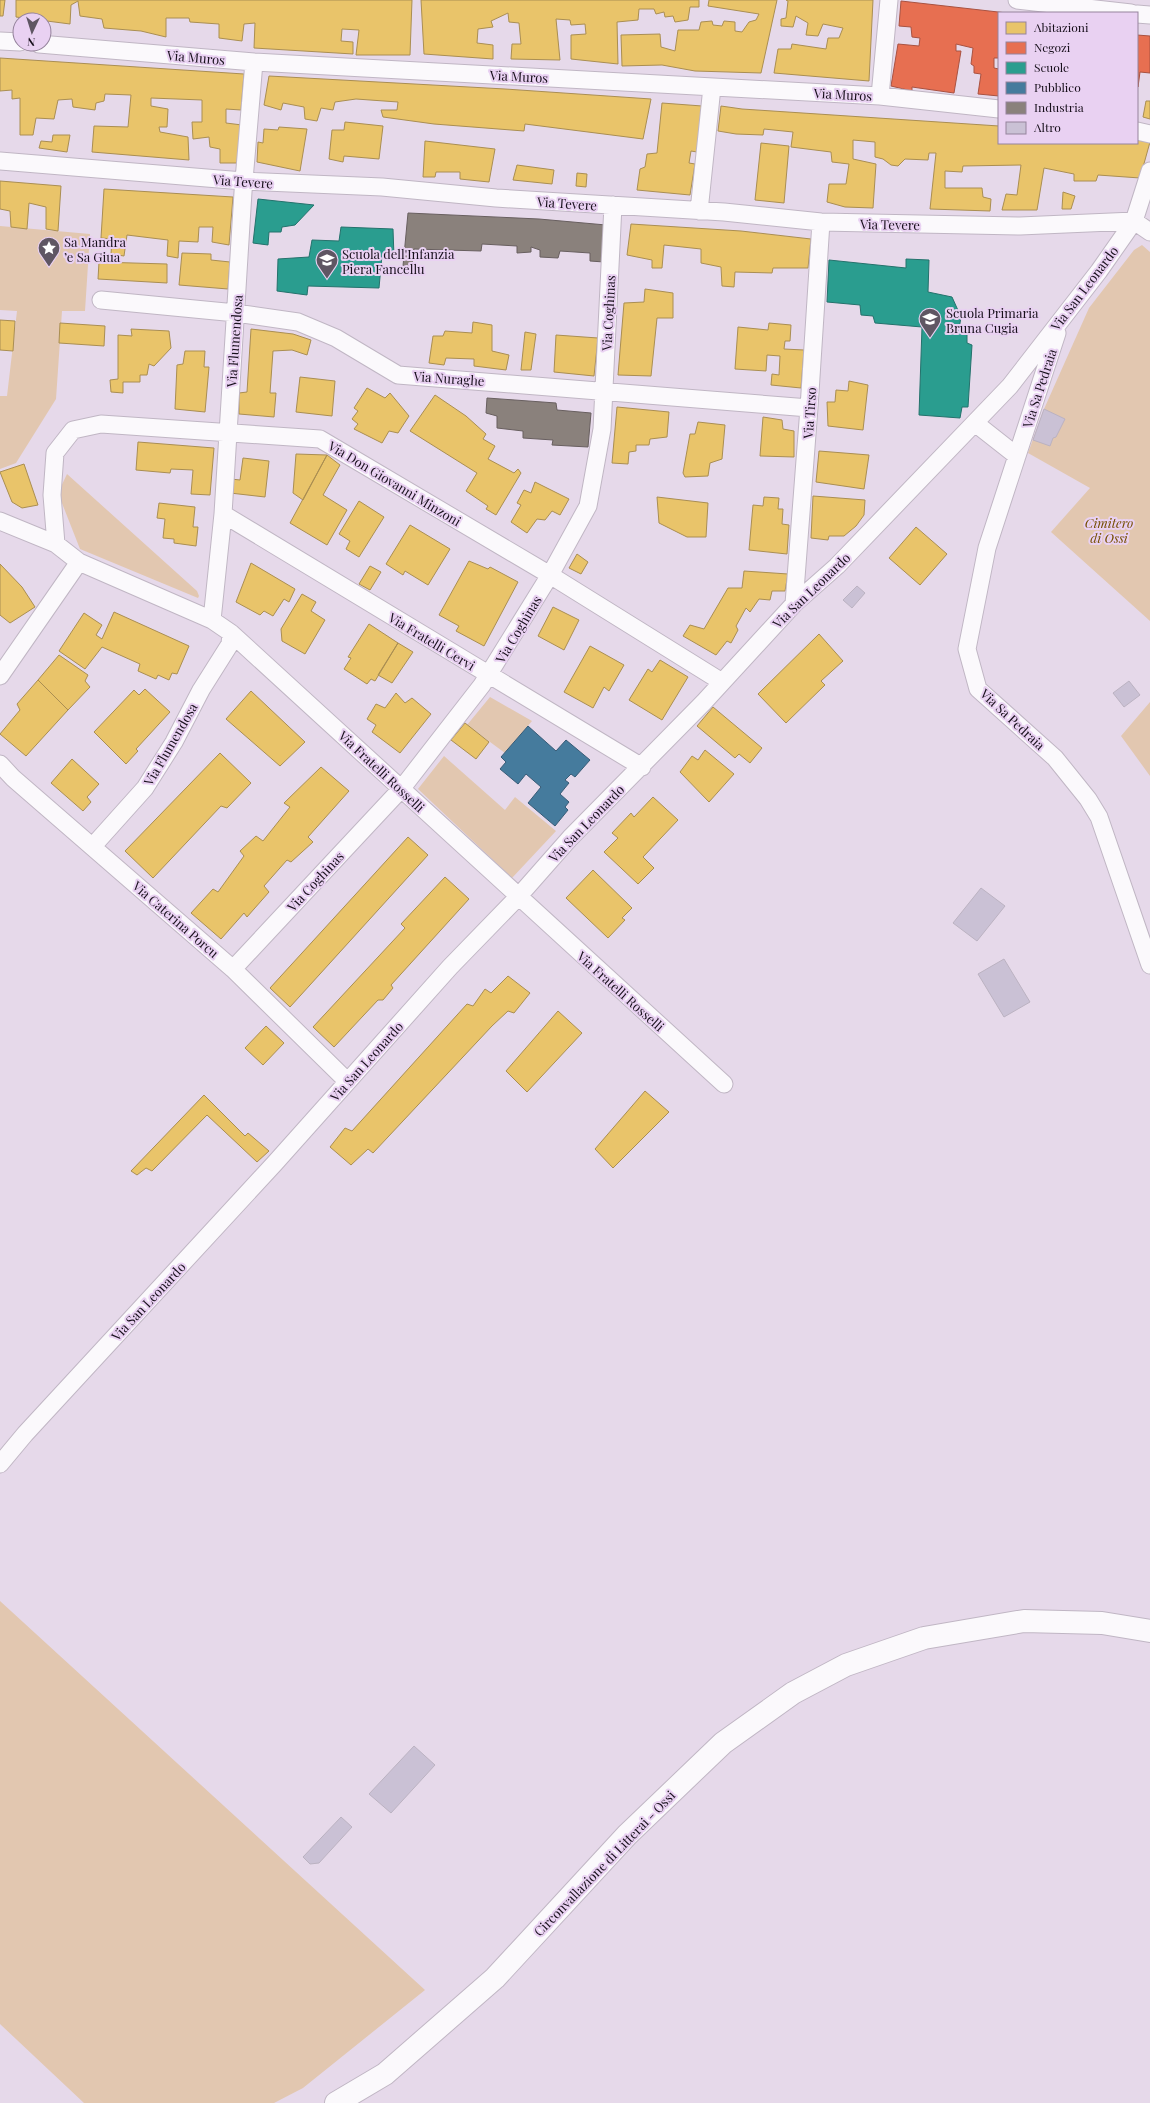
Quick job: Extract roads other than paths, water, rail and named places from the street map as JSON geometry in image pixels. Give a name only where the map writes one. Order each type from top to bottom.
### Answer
[{"type":"street","points":[[880,96],[889,0]]},
{"type":"street","points":[[1017,0],[1122,12]]},
{"type":"street","points":[[1138,14],[1150,15]]},
{"type":"street","points":[[0,41],[12,42]]},
{"type":"street","name":"Via Muros","points":[[52,45],[254,62],[880,96],[998,110]]},
{"type":"street","name":"Via Flumendosa","points":[[212,620],[223,514],[244,181],[254,62]]},
{"type":"street","points":[[699,211],[712,87]]},
{"type":"street","points":[[1138,131],[1150,134]]},
{"type":"street","name":"Via Tevere","points":[[0,161],[244,181],[382,187],[496,198],[699,211],[821,222],[1020,226],[1134,221]]},
{"type":"street","name":"Via San Leonardo","points":[[0,1464],[25,1434],[275,1163],[450,967],[518,897],[570,838],[642,767],[794,604],[838,566],[1010,386],[1134,221],[1150,171]]},
{"type":"street","name":"Via Coghinas","points":[[233,969],[402,788],[489,676],[550,576],[588,506],[602,430],[613,205]]},
{"type":"street","points":[[1134,221],[1150,232]]},
{"type":"street","name":"Via Tirso","points":[[794,604],[810,408],[821,222]]},
{"type":"street","name":"Via Nuraghe","points":[[101,300],[236,313],[298,322],[336,338],[398,375],[604,390],[810,408]]},
{"type":"street","name":"Via Sa Pedraia","points":[[1061,320],[987,548],[967,648],[978,689],[1054,758],[1088,799],[1099,817],[1150,964]]},
{"type":"street","points":[[975,423],[1017,456]]},
{"type":"street","name":"Via Don Giovanni Minzoni","points":[[56,544],[52,495],[55,453],[73,430],[102,424],[228,434],[320,439],[550,576],[722,682]]},
{"type":"street","name":"Via Fratelli Cervi","points":[[223,514],[642,767]]},
{"type":"street","name":"Via Fratelli Rosselli","points":[[0,521],[56,544],[79,562],[212,620],[231,633],[724,1084]]},
{"type":"street","points":[[0,676],[79,562]]},
{"type":"street","name":"Via Flumendosa","points":[[93,846],[145,788],[174,742],[201,690],[230,644],[231,633]]},
{"type":"street","name":"Via Caterina Porcu","points":[[0,764],[13,778],[233,969],[347,1081]]},
{"type":"street","name":"Circonvallazione di Litterai - Ossi","points":[[336,2103],[385,2074],[495,1978],[626,1836],[718,1748],[793,1693],[846,1665],[924,1638],[1024,1621],[1102,1623],[1150,1631]]},
{"type":"place","name":"Sa Mandra ’e Sa Giua","points":[[49,268]]},
{"type":"place","name":"Scuola dell'Infanzia Piera Fancellu","points":[[327,280]]},
{"type":"place","name":"Scuola Primaria Bruna Cugia","points":[[930,338]]},
{"type":"park label","name":"Cimitero di Ossi","points":[[1109,530]]}]
